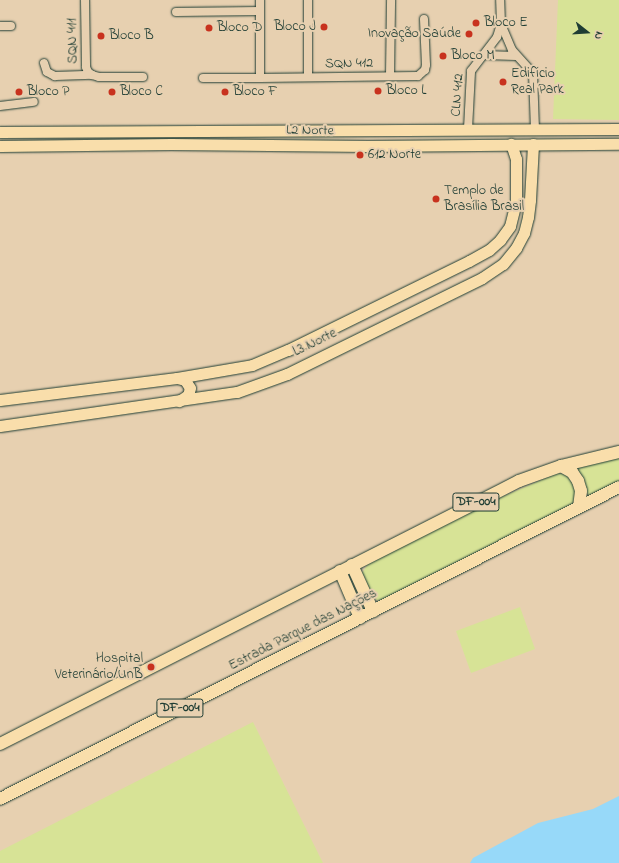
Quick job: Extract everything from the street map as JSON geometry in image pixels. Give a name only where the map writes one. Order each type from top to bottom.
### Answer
[{"type":"highway","name":"DF-004","points":[[0,744],[519,481],[561,466],[619,452]]},
{"type":"highway","points":[[561,466],[572,472],[578,481],[581,491],[579,507]]},
{"type":"highway","name":"Estrada Parque das Nações","points":[[0,798],[373,612],[619,487]]},
{"type":"highway","points":[[352,565],[373,612]]},
{"type":"highway","points":[[340,571],[360,618]]},
{"type":"main road","name":"L2 Norte","points":[[0,132],[619,129]]},
{"type":"main road","points":[[422,130],[420,140],[422,145]]},
{"type":"main road","points":[[106,145],[104,142],[110,132]]},
{"type":"main road","name":"L3 Norte","points":[[0,400],[177,378],[234,369],[271,358],[489,250],[500,240],[510,226],[516,202],[516,159],[511,144]]},
{"type":"main road","name":"L3 Norte","points":[[0,426],[176,402],[237,392],[270,381],[482,278],[503,264],[516,248],[524,233],[528,217],[533,144]]},
{"type":"main road","name":"L2 Norte","points":[[0,146],[619,144]]},
{"type":"main road","points":[[176,402],[188,395],[190,388],[185,380],[177,378]]},
{"type":"street","name":"SQN 411","points":[[85,0],[86,67],[92,75],[99,77],[143,77]]},
{"type":"street","points":[[260,0],[260,78]]},
{"type":"street","name":"SQN 412","points":[[308,0],[308,77]]},
{"type":"street","name":"SQN 412","points":[[390,0],[390,76]]},
{"type":"street","points":[[500,0],[501,24],[508,42],[516,56],[531,69],[535,77],[535,129]]},
{"type":"street","points":[[176,12],[260,11]]},
{"type":"street","name":"SQN 412","points":[[203,78],[418,76],[425,70],[424,19]]},
{"type":"street","name":"CLN 412","points":[[468,129],[471,71],[494,43],[501,24]]},
{"type":"street","points":[[0,26],[11,26]]},
{"type":"street","points":[[484,55],[516,56]]},
{"type":"street","points":[[44,63],[47,72],[55,76],[92,75]]},
{"type":"street","points":[[0,106],[34,102]]},
{"type":"green space","points":[[558,0],[619,0],[619,120],[553,119]]},
{"type":"green space","points":[[619,458],[619,483],[589,497],[576,468]]},
{"type":"green space","points":[[558,473],[567,475],[575,484],[575,500],[572,504],[379,601],[373,598],[362,573],[368,564],[483,505]]},
{"type":"green space","points":[[520,607],[535,649],[471,673],[456,631]]},
{"type":"green space","points":[[253,722],[323,863],[0,863],[0,851]]},
{"type":"water","points":[[619,796],[619,863],[470,863],[473,858],[538,823],[593,809]]},
{"type":"place","name":"Bloco E","points":[[476,23]]},
{"type":"place","name":"Bloco J","points":[[324,27]]},
{"type":"place","name":"Bloco D","points":[[209,28]]},
{"type":"place","name":"Inovação Saúde","points":[[469,34]]},
{"type":"place","name":"Bloco B","points":[[101,36]]},
{"type":"place","name":"Bloco M","points":[[443,56]]},
{"type":"place","name":"Edifício Real Park","points":[[503,82]]},
{"type":"place","name":"Bloco L","points":[[378,91]]},
{"type":"place","name":"Bloco P","points":[[19,92]]},
{"type":"place","name":"Bloco C","points":[[112,92]]},
{"type":"place","name":"Bloco F","points":[[225,92]]},
{"type":"place","name":"612 Norte","points":[[360,155]]},
{"type":"place","name":"Templo de Brasília Brasil","points":[[436,199]]},
{"type":"place","name":"Hospital Veterinário/UnB","points":[[151,667]]}]
